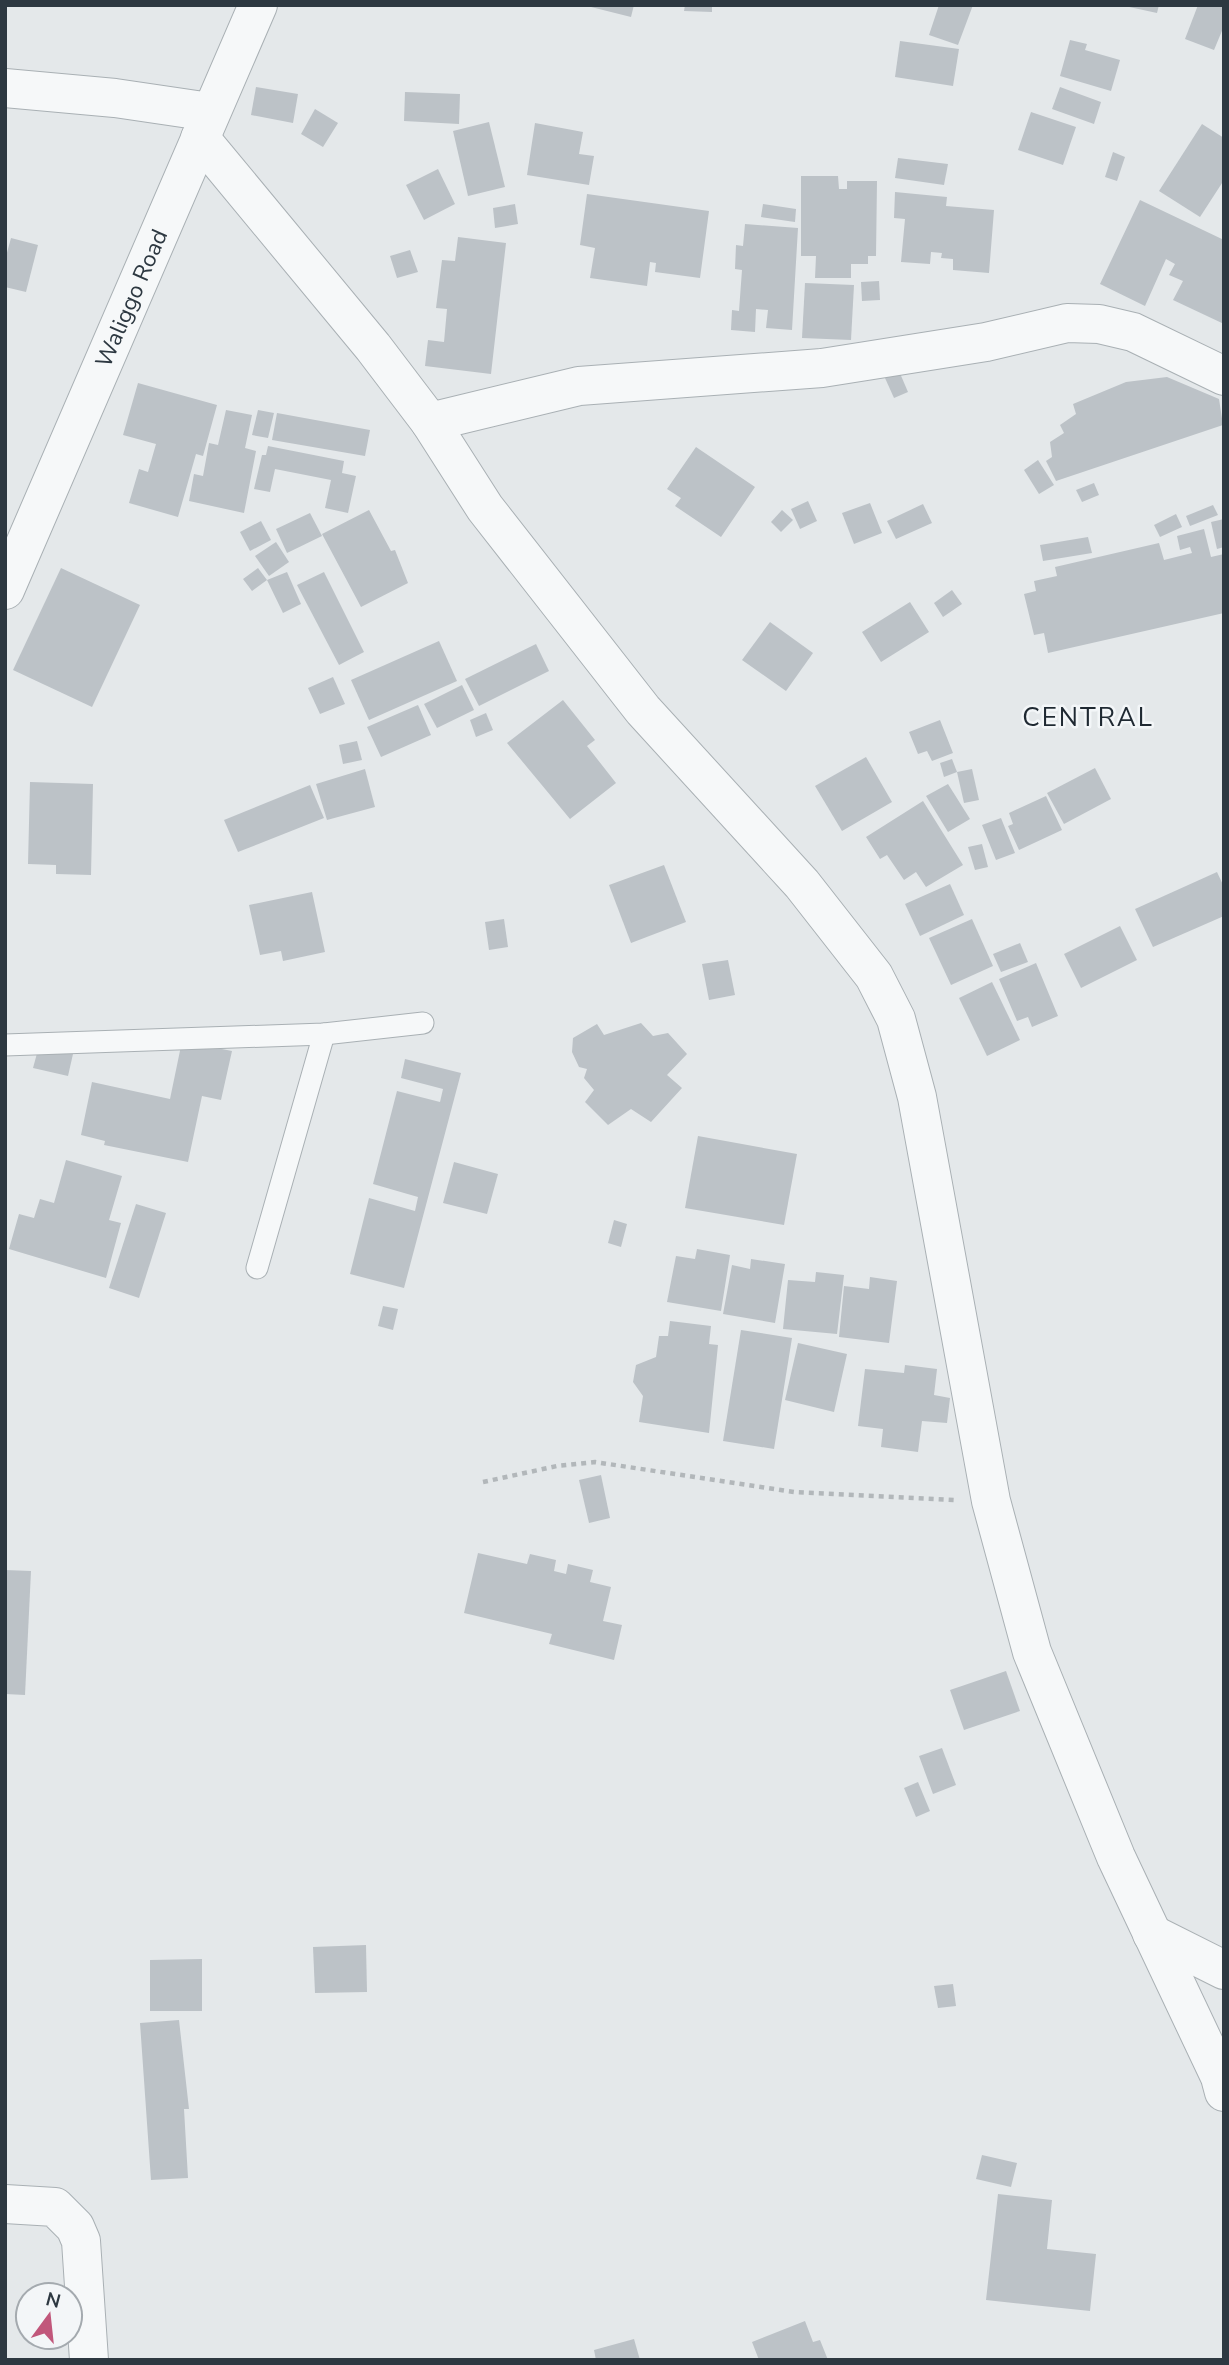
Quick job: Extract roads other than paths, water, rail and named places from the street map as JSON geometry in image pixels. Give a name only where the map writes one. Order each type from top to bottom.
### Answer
[{"type":"street","name":"Waliggo Road","points":[[5,590],[258,5]]},
{"type":"street","points":[[5,89],[115,98],[205,125],[317,277],[430,422],[485,508],[643,710],[802,884],[874,976],[896,1019],[917,1097],[991,1501],[1032,1652],[1116,1857],[1222,2081]]},
{"type":"street","points":[[430,422],[579,386],[822,368],[986,342],[1067,323],[1099,324],[1133,332],[1224,376]]},
{"type":"street","points":[[1152,1934],[1224,1970]]},
{"type":"street","points":[[5,2204],[55,2207],[75,2227],[83,2254],[89,2360]]},
{"type":"lane","points":[[5,1045],[324,1034],[423,1023]]},
{"type":"lane","points":[[257,1268],[324,1034]]},
{"type":"district","name":"CENTRAL","points":[[1088,717]]}]
